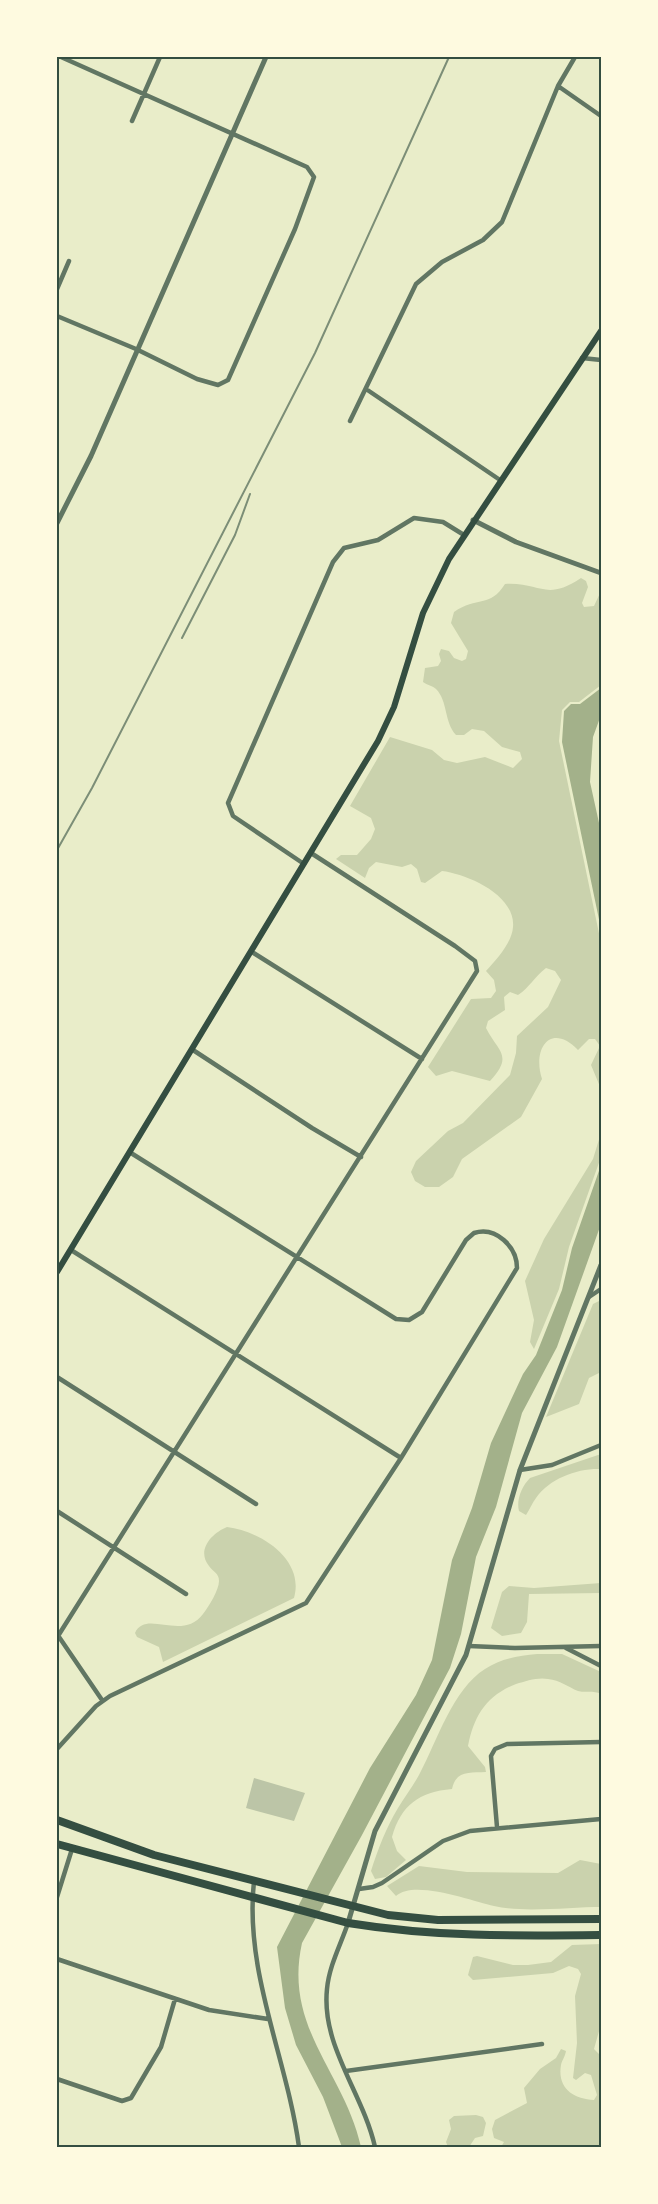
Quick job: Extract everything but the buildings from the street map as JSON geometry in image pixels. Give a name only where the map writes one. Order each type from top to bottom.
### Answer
[{"type":"highway","points":[[57,1820],[142,1851],[353,1908],[438,1920],[601,1919]]},
{"type":"highway","points":[[57,1844],[72,1850],[348,1923],[434,1935],[601,1935]]},
{"type":"main road","points":[[57,1272],[252,952],[388,722],[423,613],[464,535],[601,331]]},
{"type":"street","points":[[132,121],[160,57]]},
{"type":"street","points":[[57,523],[91,456],[266,57]]},
{"type":"street","points":[[350,421],[416,284],[442,262],[483,240],[502,222],[558,86],[575,57]]},
{"type":"street","points":[[57,316],[214,385],[228,380],[314,182],[312,170],[59,58]]},
{"type":"street","points":[[558,86],[601,116]]},
{"type":"street","points":[[57,289],[69,261]]},
{"type":"street","points":[[582,358],[601,360]]},
{"type":"street","points":[[366,389],[500,480]]},
{"type":"street","points":[[304,864],[233,816],[228,803],[333,562],[344,548],[378,540],[414,518],[443,522],[464,535]]},
{"type":"street","points":[[473,520],[516,542],[601,573]]},
{"type":"street","points":[[102,1700],[58,1635],[477,971],[477,964],[455,946],[311,853]]},
{"type":"street","points":[[252,952],[422,1059]]},
{"type":"street","points":[[193,1050],[312,1128],[361,1156]]},
{"type":"street","points":[[57,1749],[102,1700],[306,1604],[401,1458],[514,1275],[517,1261],[513,1249],[501,1238],[485,1232],[474,1233],[466,1240],[422,1312],[409,1320],[388,1315],[131,1153]]},
{"type":"street","points":[[71,1250],[401,1458]]},
{"type":"street","points":[[375,2147],[333,2040],[327,1991],[380,1818],[455,1678],[469,1646],[520,1470],[601,1265]]},
{"type":"street","points":[[589,1297],[601,1289]]},
{"type":"street","points":[[57,1377],[256,1504]]},
{"type":"street","points":[[520,1470],[552,1465],[601,1446]]},
{"type":"street","points":[[57,1511],[186,1594]]},
{"type":"street","points":[[469,1646],[601,1646]]},
{"type":"street","points":[[563,1647],[601,1666]]},
{"type":"street","points":[[498,1827],[492,1756],[495,1749],[507,1744],[601,1742]]},
{"type":"street","points":[[359,1889],[382,1883],[427,1851],[458,1835],[498,1827],[601,1819]]},
{"type":"street","points":[[57,1897],[72,1850]]},
{"type":"street","points":[[254,1881],[252,1898],[254,1937],[268,2019],[298,2147]]},
{"type":"street","points":[[57,1959],[218,2013],[268,2019]]},
{"type":"street","points":[[57,2079],[123,2101],[131,2098],[160,2047],[175,1999]]},
{"type":"street","points":[[346,2071],[542,2044]]},
{"type":"shaded area","points":[[581,578],[586,581],[588,587],[582,603],[584,607],[594,606],[601,591],[601,685],[579,702],[570,702],[562,710],[559,741],[601,943],[601,1089],[591,1065],[600,1046],[595,1039],[589,1039],[578,1050],[560,1038],[546,1042],[540,1057],[542,1079],[521,1117],[462,1159],[453,1177],[439,1187],[425,1187],[415,1181],[411,1172],[416,1161],[448,1131],[463,1123],[510,1075],[516,1053],[517,1036],[548,1007],[561,980],[555,971],[546,968],[518,995],[510,992],[504,997],[505,1010],[488,1021],[486,1028],[502,1054],[501,1065],[490,1081],[452,1071],[436,1076],[428,1067],[471,999],[491,998],[496,991],[494,980],[486,971],[503,951],[512,933],[512,916],[507,905],[488,888],[452,873],[442,871],[425,883],[421,882],[417,869],[411,864],[402,867],[376,862],[369,868],[365,878],[336,859],[341,855],[357,855],[371,839],[375,829],[371,818],[350,806],[390,737],[432,750],[444,760],[457,763],[485,757],[513,768],[522,759],[520,752],[502,747],[484,731],[472,729],[464,735],[456,735],[452,730],[440,694],[435,688],[423,682],[425,668],[438,666],[441,661],[439,654],[441,649],[449,651],[454,658],[462,661],[466,659],[468,651],[451,623],[454,612],[462,607],[494,596],[505,584],[551,590],[569,585]]},
{"type":"shaded area","points":[[601,688],[601,715],[593,737],[590,782],[601,832],[601,929],[562,742],[564,711],[571,704],[580,704]]},
{"type":"shaded area","points":[[601,1133],[601,1157],[569,1247],[559,1289],[534,1349],[530,1342],[534,1320],[525,1281],[544,1239],[593,1159]]},
{"type":"shaded area","points":[[601,1165],[601,1224],[557,1347],[522,1413],[496,1507],[476,1557],[461,1634],[450,1668],[302,1943],[298,1973],[301,2000],[308,2025],[353,2120],[361,2147],[342,2147],[323,2097],[296,2045],[285,2008],[277,1947],[370,1768],[416,1695],[432,1660],[452,1560],[472,1508],[491,1443],[523,1374],[536,1355],[562,1290],[572,1248]]},
{"type":"shaded area","points":[[601,1300],[601,1372],[589,1378],[579,1404],[546,1417],[593,1304]]},
{"type":"shaded area","points":[[601,1454],[601,1469],[574,1472],[557,1480],[542,1491],[526,1515],[519,1511],[520,1493],[530,1478]]},
{"type":"shaded area","points":[[227,1527],[253,1534],[277,1549],[293,1571],[296,1584],[294,1598],[163,1662],[159,1647],[137,1637],[135,1633],[140,1626],[147,1624],[185,1625],[195,1622],[203,1614],[219,1585],[217,1574],[205,1560],[205,1548],[216,1533]]},
{"type":"shaded area","points":[[601,1583],[601,1593],[529,1594],[527,1622],[521,1633],[502,1636],[491,1628],[502,1592],[509,1586],[534,1588]]},
{"type":"shaded area","points":[[537,1654],[562,1654],[601,1672],[601,1694],[578,1691],[556,1681],[540,1679],[516,1684],[489,1701],[478,1716],[468,1746],[485,1767],[486,1772],[464,1774],[457,1778],[452,1789],[430,1793],[413,1802],[401,1816],[392,1837],[397,1851],[406,1860],[386,1877],[375,1879],[371,1871],[386,1831],[418,1777],[447,1716],[464,1689],[485,1669],[497,1662]]},
{"type":"shaded area","points":[[580,1860],[601,1864],[601,1907],[505,1908],[429,1890],[404,1891],[396,1896],[387,1886],[419,1866],[467,1872],[558,1873]]},
{"type":"shaded area","points":[[601,1944],[601,2024],[594,2049],[601,2056],[601,2147],[501,2147],[504,2142],[494,2138],[492,2129],[495,2120],[527,2103],[524,2088],[540,2069],[556,2058],[561,2049],[566,2051],[560,2073],[564,2086],[573,2095],[586,2099],[594,2100],[597,2095],[591,2075],[585,2073],[576,2080],[573,2078],[577,2043],[575,1996],[581,1974],[578,1969],[569,1966],[553,1973],[473,1980],[468,1975],[473,1957],[513,1965],[528,1965],[551,1962],[572,1945]]},
{"type":"shaded area","points":[[454,2116],[483,2117],[486,2123],[483,2136],[475,2138],[469,2147],[448,2147],[446,2142],[451,2129],[449,2120]]},
{"type":"railway","points":[[57,850],[92,788],[315,353],[449,57]]},
{"type":"railway","points":[[182,638],[235,535],[250,494]]}]
